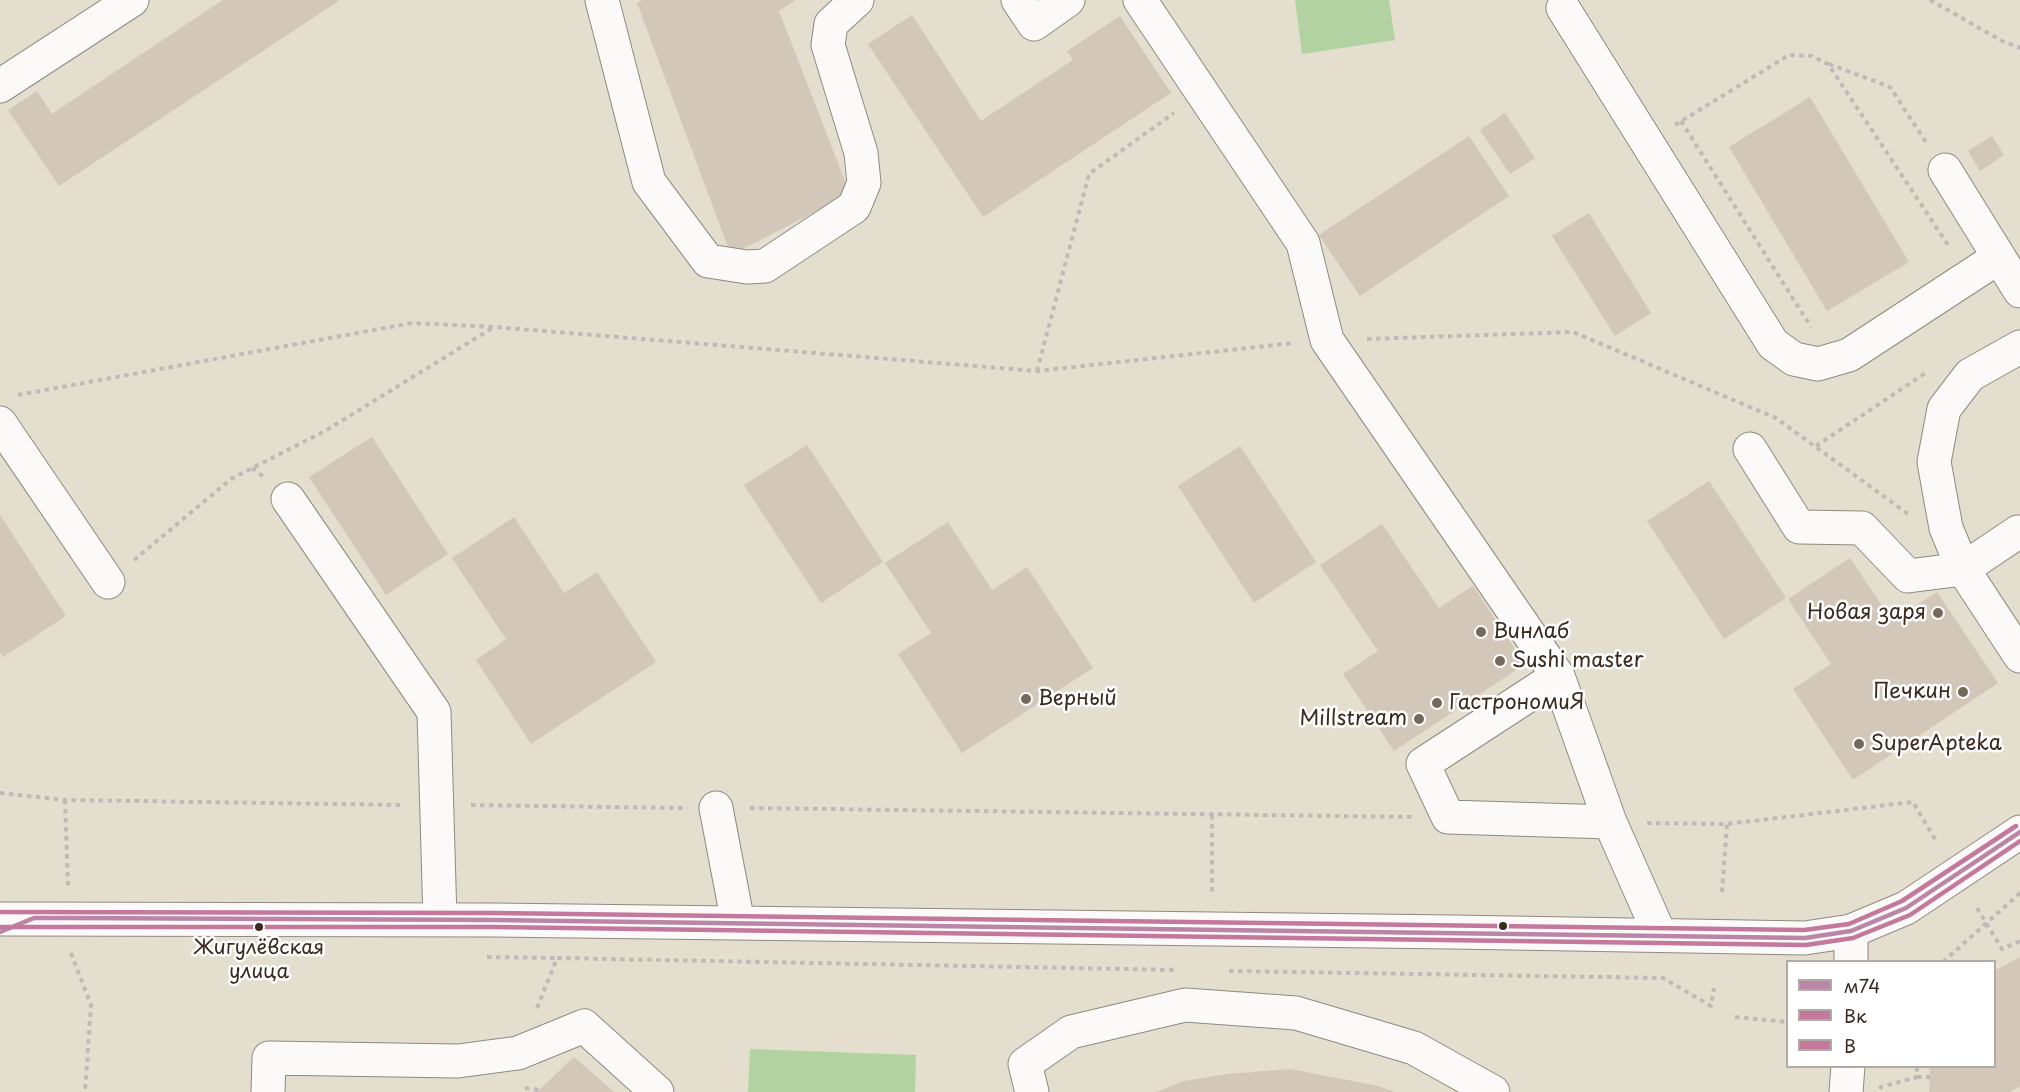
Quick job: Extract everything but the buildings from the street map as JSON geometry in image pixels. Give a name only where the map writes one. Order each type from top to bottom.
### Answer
[{"type":"street","points":[[0,86],[132,0]]},
{"type":"street","points":[[602,0],[649,182],[708,261],[747,267],[765,266],[854,207],[864,183],[861,153],[828,45],[831,24],[857,0]]},
{"type":"street","points":[[1017,0],[1034,24],[1068,0]]},
{"type":"street","points":[[1140,0],[1303,243],[1327,340],[1558,676],[1610,822],[1660,935]]},
{"type":"street","points":[[1563,8],[1773,344],[1794,359],[1818,364],[1848,355],[1999,257]]},
{"type":"street","points":[[1945,170],[2020,291]]},
{"type":"street","points":[[2020,347],[1970,375],[1944,409],[1934,462],[1946,528],[1963,568],[2020,656]]},
{"type":"street","points":[[6,410],[108,582]]},
{"type":"street","points":[[1750,449],[1799,527],[1862,528],[1908,576],[1963,568],[2018,532]]},
{"type":"street","points":[[288,499],[434,712],[440,920]]},
{"type":"street","points":[[1558,676],[1423,764],[1448,818],[1610,822]]},
{"type":"street","points":[[716,808],[738,923]]},
{"type":"street","points":[[0,919],[440,920],[1660,935],[1805,938],[1851,946],[2020,832]]},
{"type":"street","points":[[0,932],[34,918]]},
{"type":"street","points":[[1032,1092],[1025,1064],[1071,1032],[1185,1005],[1296,1013],[1414,1048],[1493,1092]]},
{"type":"street","points":[[268,1092],[269,1058],[458,1060],[518,1053],[584,1026],[657,1092]]},
{"type":"street","points":[[1846,1092],[1848,1068]]},
{"type":"path","points":[[1930,0],[2002,41],[2020,48]]},
{"type":"path","points":[[1647,142],[1789,55],[1812,56],[1890,87],[1945,170]]},
{"type":"path","points":[[1828,64],[1969,276]]},
{"type":"path","points":[[1037,371],[1089,174],[1203,93]]},
{"type":"path","points":[[1681,122],[1812,329]]},
{"type":"path","points":[[6,410],[412,323],[495,327],[1037,371],[1327,340],[1573,332],[1776,417],[1914,519],[1944,517]]},
{"type":"path","points":[[108,582],[231,479],[325,431],[495,327]]},
{"type":"path","points":[[1816,446],[1932,369]]},
{"type":"path","points":[[1610,822],[1727,824],[1913,802],[1936,841]]},
{"type":"path","points":[[1722,892],[1727,824]]},
{"type":"path","points":[[1945,960],[2020,893]]},
{"type":"path","points":[[1977,908],[2002,949],[2020,941]]},
{"type":"path","points":[[70,951],[91,1005],[85,1092]]},
{"type":"path","points":[[518,1053],[557,958],[1176,970]]},
{"type":"path","points":[[1224,971],[1663,978],[1711,1006],[1714,988]]},
{"type":"path","points":[[1735,1017],[1786,1022]]},
{"type":"path","points":[[1917,1068],[1917,1077]]},
{"type":"path","points":[[1880,1092],[1881,1087],[1917,1077],[1930,1077]]},
{"type":"green space","points":[[1295,0],[1389,0],[1395,40],[1302,54]]},
{"type":"green space","points":[[750,1049],[916,1055],[915,1092],[748,1092]]},
{"type":"transit line","name":"В","points":[[0,912],[494,913],[1804,930],[1849,924],[1902,901],[2016,826]]},
{"type":"transit line","name":"м74","points":[[0,932],[34,918],[70,918],[494,920],[1805,938],[1851,931],[1906,908],[2020,832]]},
{"type":"transit line","name":"Вк","points":[[0,927],[494,927],[1806,945],[1853,938],[1910,915],[2020,841]]},
{"type":"place","name":"Новая заря","points":[[1938,613]]},
{"type":"place","name":"Винлаб","points":[[1481,632]]},
{"type":"place","name":"Sushi master","points":[[1500,661]]},
{"type":"place","name":"Печкин","points":[[1963,692]]},
{"type":"place","name":"Верный","points":[[1026,699]]},
{"type":"place","name":"ГастрономиЯ","points":[[1437,703]]},
{"type":"place","name":"Millstream","points":[[1419,719]]},
{"type":"place","name":"SuperApteka","points":[[1859,744]]},
{"type":"place","name":"Жигулёвская улица","points":[[259,927]]}]
